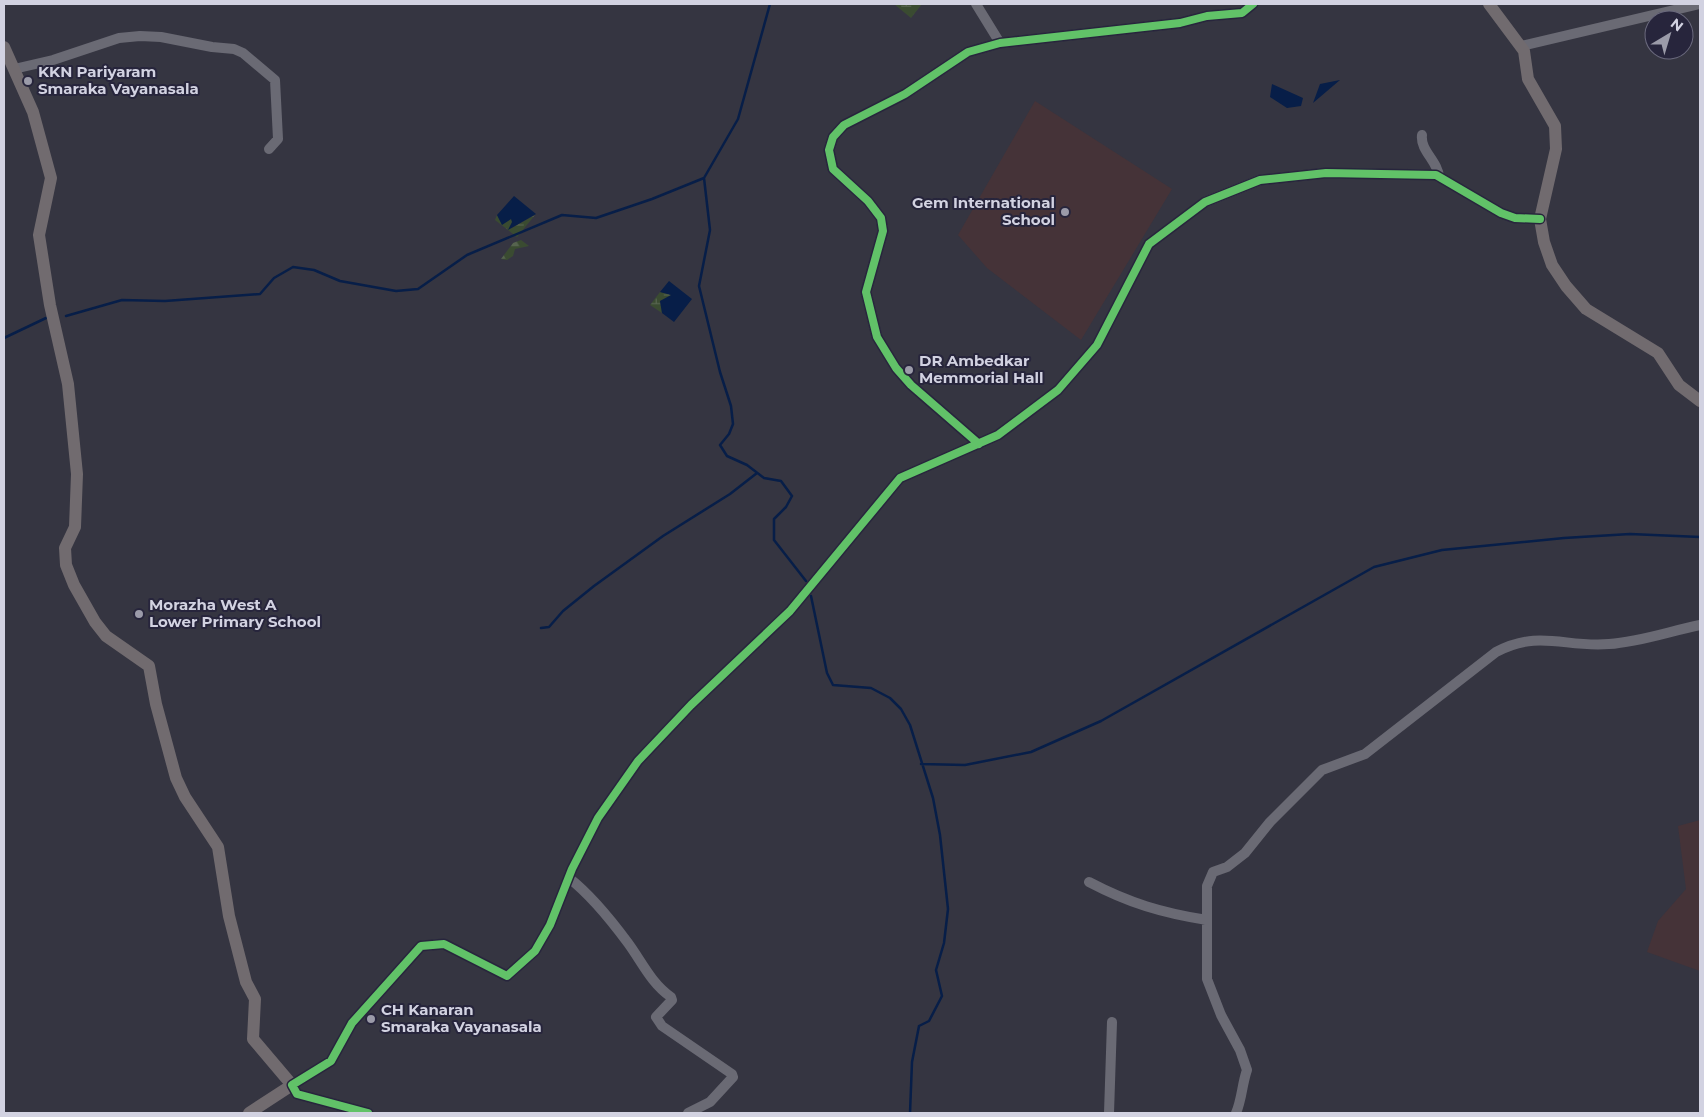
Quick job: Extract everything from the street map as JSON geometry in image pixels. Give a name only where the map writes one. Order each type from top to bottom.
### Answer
[{"type":"main road","points":[[1489,4],[1524,50],[1528,80],[1554,126],[1556,149],[1540,219],[1544,242],[1552,265],[1586,309],[1658,353],[1679,385],[1700,401]]},
{"type":"main road","points":[[4,47],[33,112],[51,178],[39,235],[50,305],[68,384],[76,465],[75,527],[65,548],[66,565],[74,585],[100,629],[112,641],[148,666],[176,778],[185,798],[218,847],[229,916],[246,982],[255,1000],[253,1039],[292,1085],[249,1113]]},
{"type":"street","points":[[976,4],[1000,43]]},
{"type":"street","points":[[979,444],[911,385],[896,368],[877,337],[866,292],[883,231],[881,218],[868,201],[833,169],[829,150],[833,137],[844,125],[905,94],[968,52],[1000,43],[1180,23],[1207,16],[1242,13],[1253,4]]},
{"type":"street","points":[[1521,46],[1529,42],[1700,4]]},
{"type":"street","points":[[14,69],[53,60],[119,38],[140,36],[162,37],[212,47],[234,48],[276,80],[278,139],[269,150]]},
{"type":"street","points":[[1422,135],[1424,146],[1436,163],[1439,177]]},
{"type":"street","points":[[368,1113],[297,1094],[292,1085],[331,1061],[352,1023],[421,946],[444,944],[506,976],[535,951],[550,924],[569,878],[598,818],[638,762],[691,705],[790,611],[900,478],[998,435],[1058,390],[1097,345],[1149,244],[1205,202],[1260,180],[1326,173],[1436,175],[1501,213],[1515,218],[1540,219]]},
{"type":"street","points":[[1236,1113],[1247,1070],[1240,1050],[1221,1015],[1207,979],[1207,886],[1213,872],[1227,867],[1245,853],[1270,822],[1322,770],[1364,754],[1496,652],[1514,642],[1539,639],[1609,644],[1700,625]]},
{"type":"street","points":[[569,878],[588,893],[629,943],[649,976],[672,997],[656,1017],[662,1026],[732,1074],[733,1077],[710,1102],[688,1113]]},
{"type":"street","points":[[1089,882],[1138,905],[1173,915],[1207,920]]},
{"type":"street","points":[[1110,1113],[1112,1022]]},
{"type":"shaded area","name":"Gem International School","points":[[1035,101],[1172,189],[1081,340],[987,268],[958,235]]},
{"type":"shaded area","points":[[1700,820],[1700,971],[1647,952],[1658,921],[1686,889],[1678,826]]},
{"type":"green space","points":[[894,4],[922,4],[911,18]]},
{"type":"green space","points":[[497,215],[502,224],[511,219],[514,224],[510,229],[535,215],[517,237],[495,220]]},
{"type":"green space","points":[[521,240],[529,246],[515,249],[513,256],[507,260],[501,259],[513,243]]},
{"type":"green space","points":[[660,292],[672,295],[660,301],[662,313],[650,305]]},
{"type":"water","points":[[1340,80],[1313,103],[1320,84]]},
{"type":"water","points":[[1272,84],[1303,98],[1301,106],[1287,108],[1270,97]]},
{"type":"water","points":[[514,196],[536,214],[508,230],[512,222],[511,219],[502,225],[497,215]]},
{"type":"water","points":[[669,281],[692,299],[674,322],[662,313],[660,301],[671,295],[660,292]]},
{"type":"waterway","points":[[770,4],[738,119],[704,178],[710,230],[699,286],[720,372],[731,406],[733,424],[729,434],[720,445],[727,456],[747,465],[764,478],[781,481],[792,496],[786,507],[774,519],[774,540],[806,581]]},
{"type":"waterway","points":[[66,316],[122,300],[165,301],[260,294],[274,278],[293,267],[314,270],[340,281],[396,291],[418,289],[467,255],[562,215],[596,218],[652,199],[704,178]]},
{"type":"waterway","points":[[4,338],[46,318]]},
{"type":"waterway","points":[[541,628],[549,627],[563,611],[594,586],[663,536],[730,494],[757,473]]},
{"type":"waterway","points":[[921,764],[965,765],[1031,752],[1101,721],[1374,567],[1442,550],[1564,538],[1630,534],[1700,537]]},
{"type":"waterway","points":[[811,596],[827,673],[833,685],[871,688],[890,698],[901,709],[910,725],[933,798],[940,835],[948,909],[944,943],[936,970],[942,996],[929,1021],[919,1026],[912,1062],[910,1113]]},
{"type":"cycle path","points":[[979,444],[911,385],[896,368],[877,337],[866,292],[883,231],[881,218],[868,201],[833,169],[829,150],[833,137],[844,125],[905,94],[968,52],[1000,43],[1180,23],[1207,16],[1242,13],[1253,4]]},
{"type":"cycle path","points":[[368,1113],[297,1094],[292,1085],[331,1061],[352,1023],[421,946],[444,944],[507,976],[535,951],[550,925],[572,869],[598,818],[638,761],[691,705],[790,611],[900,478],[998,435],[1058,390],[1097,345],[1149,244],[1205,202],[1260,180],[1326,173],[1436,175],[1501,213],[1515,218],[1540,219]]},
{"type":"place","name":"KKN Pariyaram Smaraka Vayanasala","points":[[28,81]]},
{"type":"place","name":"Gem International School","points":[[1065,212]]},
{"type":"place","name":"DR Ambedkar Memmorial Hall","points":[[909,370]]},
{"type":"place","name":"Morazha West A Lower Primary School","points":[[139,614]]},
{"type":"place","name":"CH Kanaran Smaraka Vayanasala","points":[[371,1019]]}]
